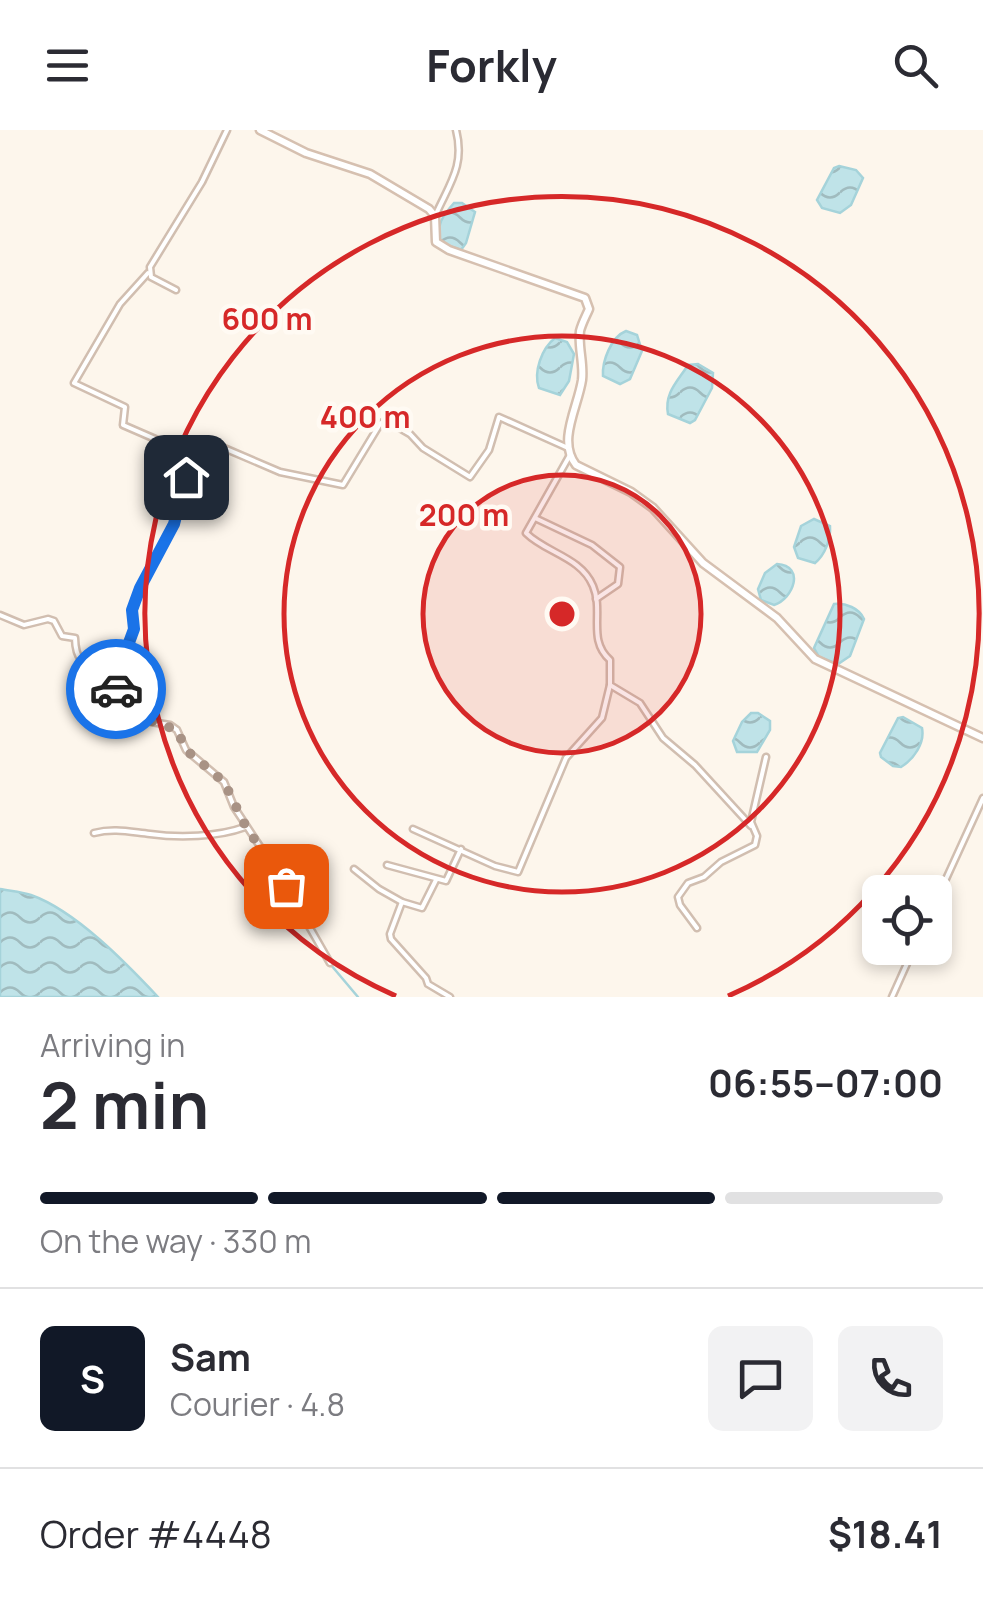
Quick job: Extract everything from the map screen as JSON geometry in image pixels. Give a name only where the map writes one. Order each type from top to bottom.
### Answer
[{"type":"street","points":[[227,130],[202,182],[164,239],[148,273],[120,304],[74,383],[124,407],[124,425],[176,448],[193,450],[217,444],[267,468],[310,481],[343,485],[386,420],[470,476],[490,450],[499,417],[569,451],[576,466],[631,492],[654,508],[704,564],[777,618],[815,659],[983,738]]},
{"type":"street","points":[[260,130],[306,153],[370,174],[435,216]]},
{"type":"street","points":[[413,829],[512,872],[522,868],[566,758],[602,718],[610,686],[610,660],[598,647],[592,584],[563,554],[528,536],[569,451],[572,410],[582,379],[580,332],[589,303],[575,292],[516,276],[436,242],[435,216],[458,168],[462,150],[456,130]]},
{"type":"street","points":[[148,273],[176,290]]},
{"type":"street","points":[[193,450],[174,524],[132,610],[134,629],[116,678],[116,693],[123,711],[177,730],[186,750],[224,782],[246,827],[286,886],[330,963]]},
{"type":"street","points":[[535,518],[607,553],[620,567],[618,584],[596,599]]},
{"type":"street","points":[[0,615],[24,626],[54,621],[62,636],[75,638],[80,660],[112,672],[116,678]]},
{"type":"street","points":[[610,686],[640,703],[663,738],[695,765],[757,836],[755,845],[721,862],[680,892],[680,905],[697,928]]},
{"type":"street","points":[[750,826],[766,758]]},
{"type":"street","points":[[948,875],[983,798]]},
{"type":"street","points":[[94,833],[124,830],[162,835],[208,834],[246,827]]},
{"type":"street","points":[[386,865],[436,880],[449,878],[461,849]]},
{"type":"street","points":[[354,868],[402,902],[422,908],[436,880]]},
{"type":"street","points":[[402,902],[390,939],[428,984],[450,997]]},
{"type":"street","points":[[892,997],[906,965]]},
{"type":"water","points":[[834,168],[856,170],[863,178],[851,205],[840,213],[822,208],[817,200]]},
{"type":"water","points":[[454,203],[462,203],[475,212],[461,250],[441,243],[439,237],[441,221]]},
{"type":"water","points":[[626,331],[637,335],[642,351],[630,379],[620,384],[603,376],[603,370],[612,344]]},
{"type":"water","points":[[555,338],[567,342],[574,354],[569,381],[560,395],[539,388],[537,382],[540,361]]},
{"type":"water","points":[[698,364],[713,373],[712,388],[690,423],[668,414],[668,400],[688,365]]},
{"type":"water","points":[[814,519],[830,526],[827,546],[815,563],[798,558],[794,547],[801,526]]},
{"type":"water","points":[[777,564],[791,570],[794,583],[787,596],[774,605],[761,600],[758,589],[765,573]]},
{"type":"water","points":[[834,604],[852,607],[864,619],[850,656],[838,664],[819,657],[814,648]]},
{"type":"water","points":[[751,713],[770,721],[770,730],[757,752],[737,752],[733,741]]},
{"type":"water","points":[[898,718],[922,728],[922,739],[918,750],[901,767],[893,766],[880,753]]},
{"type":"water","points":[[0,889],[31,895],[65,913],[99,939],[158,997],[0,997]]},
{"type":"waterway","points":[[331,965],[358,997]]},
{"type":"way so far","points":[[116,689],[123,711],[146,721],[170,725],[177,730],[186,750],[224,782],[234,807],[286,886]]},
{"type":"route","points":[[116,689],[116,678],[134,629],[132,610],[174,524],[186,477]]}]
